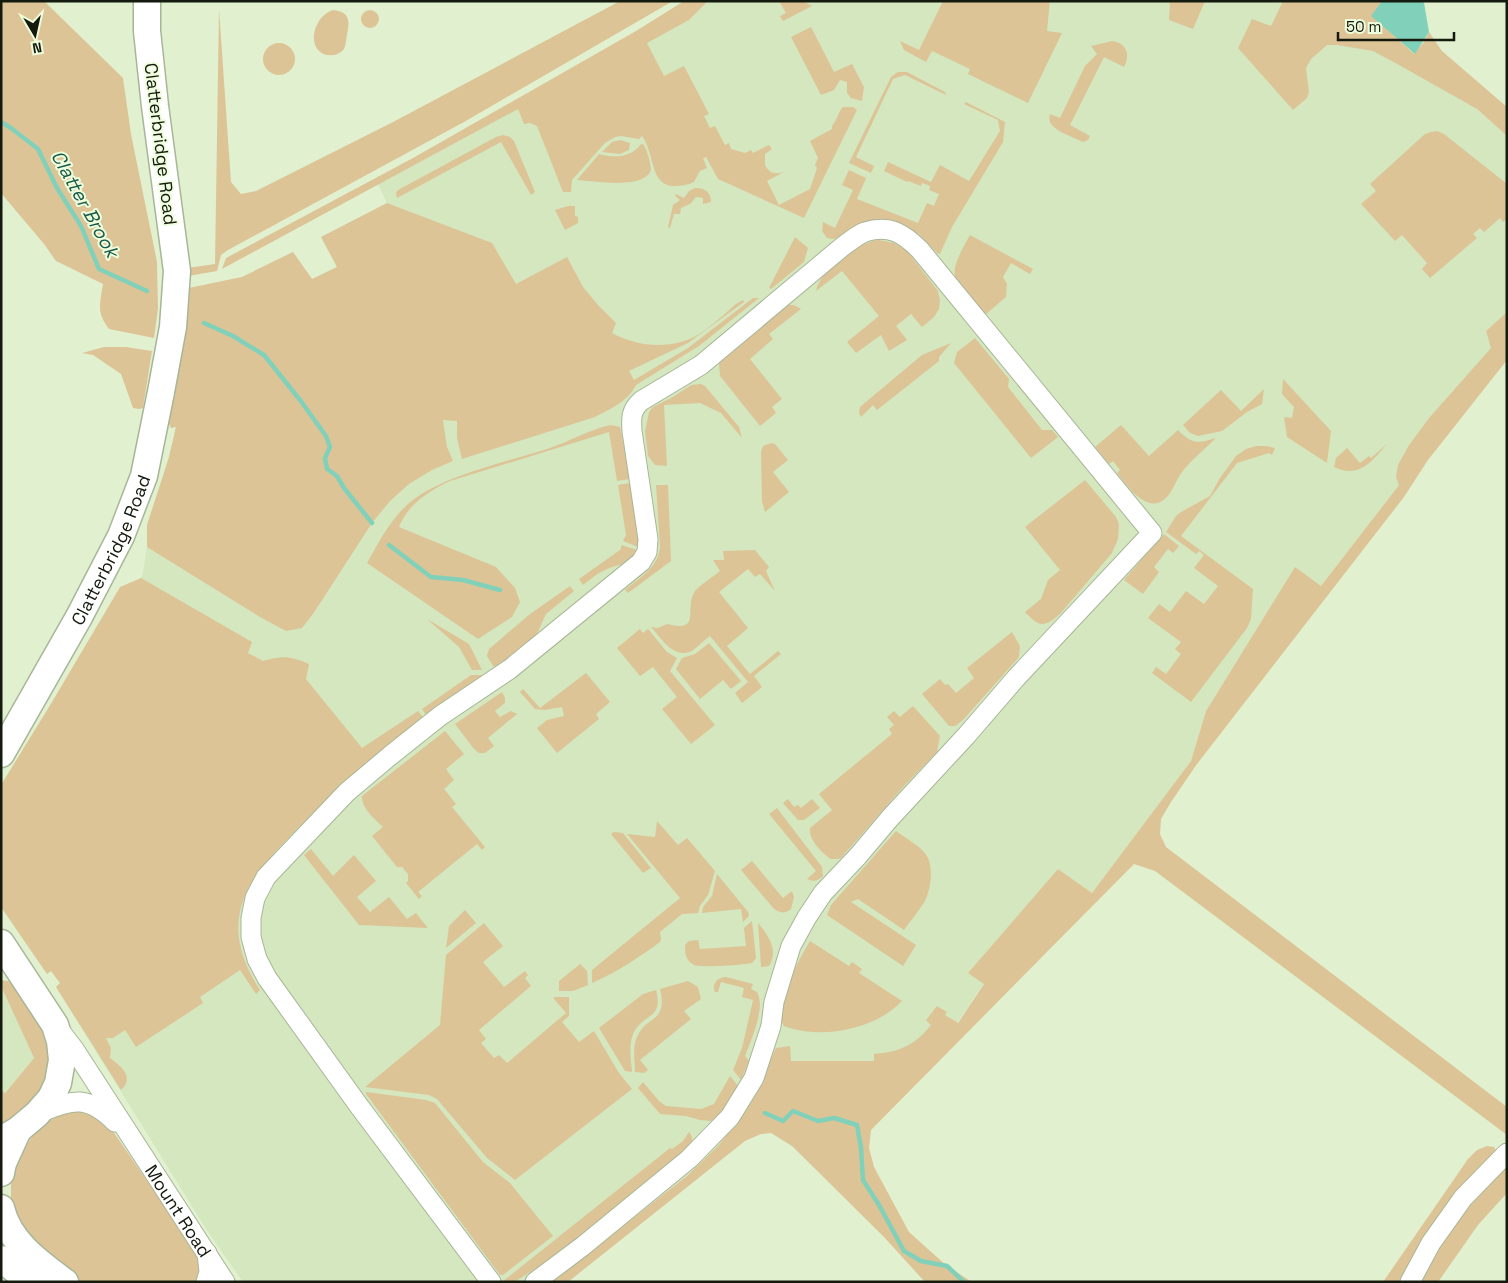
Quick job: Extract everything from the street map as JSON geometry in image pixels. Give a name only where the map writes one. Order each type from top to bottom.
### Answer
[{"type":"main road","name":"Clatterbridge Road","points":[[1,754],[79,618],[121,536],[144,476],[173,327],[177,270],[154,106],[147,31],[147,1]]},
{"type":"main road","points":[[1,943],[55,1025],[60,1041],[62,1060],[58,1083],[52,1098],[19,1128],[3,1163],[1,1173]]},
{"type":"main road","points":[[1,1208],[4,1220],[16,1239],[34,1259],[65,1282]]},
{"type":"main road","points":[[1,1260],[31,1282]]},
{"type":"street","points":[[491,1282],[355,1100],[267,978],[257,959],[251,937],[251,918],[255,898],[266,877],[347,792],[440,716],[510,669],[640,562],[647,552],[648,539],[632,431],[631,419],[636,406],[641,401],[701,365],[842,247],[864,232],[896,231],[907,237],[920,250],[1152,533],[1016,678],[823,894],[807,917],[791,946],[774,1002],[771,1026],[754,1078],[730,1117],[689,1159],[583,1246],[535,1282]]},
{"type":"street","name":"Mount Road","points":[[55,1025],[74,1049],[207,1251],[225,1282]]},
{"type":"street","name":"Mount Road","points":[[19,1128],[63,1104],[83,1102],[102,1109],[132,1138]]},
{"type":"street","points":[[1410,1282],[1431,1243],[1463,1198],[1507,1154]]},
{"type":"street","points":[[206,1282],[209,1272],[207,1251]]},
{"type":"shaded area","points":[[1,1],[44,1],[123,78],[131,134],[157,262],[158,308],[154,338],[109,329],[102,318],[100,308],[103,284],[56,261],[1,193]]},
{"type":"shaded area","points":[[620,1],[673,1],[464,122],[228,250],[221,255],[217,271],[188,276],[187,268],[215,264],[219,9],[231,182],[241,194],[256,191],[395,121]]},
{"type":"shaded area","points":[[684,1],[708,1],[689,20],[647,43],[664,76],[684,66],[709,114],[704,116],[710,128],[715,126],[725,145],[729,143],[731,149],[745,153],[751,150],[753,153],[769,145],[772,149],[765,154],[765,165],[773,173],[784,172],[767,181],[779,205],[810,189],[817,168],[815,165],[818,158],[810,141],[832,129],[843,107],[853,107],[857,110],[804,218],[718,179],[706,157],[703,158],[707,168],[700,171],[694,182],[679,186],[666,185],[657,175],[642,136],[639,139],[615,137],[605,143],[572,180],[571,192],[563,192],[537,126],[530,123],[524,124],[518,109],[222,269],[226,258],[413,158],[636,31]]},
{"type":"shaded area","points":[[708,1],[1355,1],[1507,136],[1507,312],[1486,331],[1492,348],[1429,418],[1409,445],[1399,485],[1321,586],[1295,568],[1206,711],[1191,761],[1092,893],[1058,869],[968,973],[984,983],[957,1023],[714,1154],[552,1282],[243,1282],[208,1232],[56,987],[60,983],[51,971],[47,974],[10,920],[33,915],[141,589],[141,578],[147,547],[147,525],[169,457],[187,380],[189,288],[242,277],[293,252],[312,279],[337,267],[321,237],[387,203],[378,184],[492,122],[689,20]]},
{"type":"shaded area","points":[[779,1],[803,1],[812,6],[783,21],[780,16],[786,13]]},
{"type":"shaded area","points":[[943,1],[1050,1],[1047,31],[1062,33],[1028,103],[968,74],[970,69],[932,51],[926,62],[904,50],[900,41],[919,50]]},
{"type":"shaded area","points":[[1170,1],[1205,1],[1193,29],[1169,20]]},
{"type":"shaded area","points":[[1283,1],[1382,1],[1372,16],[1414,54],[1429,32],[1442,51],[1507,107],[1507,136],[1477,109],[1373,51],[1337,45],[1327,45],[1311,59],[1306,68],[1309,92],[1307,98],[1293,110],[1238,48],[1252,19],[1271,26]]},
{"type":"shaded area","points":[[333,10],[343,13],[348,18],[346,44],[344,49],[338,54],[328,55],[319,51],[314,40],[314,33],[323,16]]},
{"type":"shaded area","points":[[366,10],[374,10],[379,15],[377,26],[366,28],[361,23],[361,15]]},
{"type":"shaded area","points":[[811,27],[834,72],[852,64],[864,87],[862,101],[851,98],[847,93],[847,82],[840,80],[834,90],[821,95],[791,37]]},
{"type":"shaded area","points":[[1112,41],[1121,44],[1126,50],[1126,62],[1124,67],[1104,57],[1070,125],[1090,136],[1088,140],[1083,142],[1055,128],[1049,119],[1050,114],[1060,118],[1085,66],[1097,54],[1091,46]]},
{"type":"shaded area","points":[[279,43],[285,44],[290,48],[294,53],[294,65],[290,70],[285,74],[279,75],[273,74],[268,70],[264,65],[263,59],[264,53],[268,48],[273,44]]},
{"type":"shaded area","points":[[898,72],[907,72],[945,92],[946,95],[905,75],[893,79],[856,157],[874,166],[871,173],[849,163],[891,77]]},
{"type":"shaded area","points":[[966,102],[1005,122],[1003,142],[952,227],[940,254],[919,234],[903,227],[832,239],[827,238],[822,231],[823,222],[835,228],[853,190],[842,185],[849,170],[866,178],[857,199],[918,223],[927,203],[934,206],[939,194],[929,190],[930,186],[922,183],[921,186],[907,182],[884,171],[888,162],[931,182],[940,165],[969,181],[1000,131],[998,120],[964,104]]},
{"type":"shaded area","points":[[1437,131],[1444,134],[1507,184],[1507,219],[1503,222],[1500,218],[1484,232],[1480,228],[1473,234],[1477,238],[1430,278],[1422,269],[1427,263],[1402,235],[1395,241],[1361,204],[1376,191],[1370,184],[1425,134]]},
{"type":"shaded area","points":[[503,135],[510,137],[514,141],[535,192],[531,195],[501,142],[397,198],[396,193],[398,190]]},
{"type":"shaded area","points":[[620,140],[630,143],[629,150],[620,154],[602,152],[612,142]]},
{"type":"shaded area","points":[[641,144],[644,145],[650,163],[651,170],[647,176],[639,180],[618,183],[577,180],[599,154],[622,156],[637,149]]},
{"type":"shaded area","points":[[695,188],[707,191],[711,202],[703,204],[703,198],[696,197],[690,204],[681,208],[680,214],[674,214],[670,228],[668,227],[673,205],[680,200],[675,196],[676,194],[684,198],[689,191]]},
{"type":"shaded area","points":[[387,203],[492,243],[516,284],[567,257],[583,287],[616,323],[612,333],[631,341],[663,345],[684,341],[705,330],[743,300],[744,302],[688,343],[629,371],[634,380],[688,348],[753,298],[759,298],[699,346],[636,385],[624,400],[595,417],[462,459],[457,438],[457,421],[443,420],[447,447],[453,461],[432,470],[409,484],[390,501],[372,523],[302,628],[286,631],[147,547],[147,525],[169,457],[176,427],[171,428],[166,417],[187,325],[189,288],[242,277],[293,252],[312,279],[337,267],[321,237]]},
{"type":"shaded area","points":[[575,206],[575,216],[578,217],[578,223],[565,230],[555,210]]},
{"type":"shaded area","points":[[970,235],[1033,269],[1030,274],[1011,263],[1003,277],[1007,284],[1006,297],[985,315],[959,287],[955,279],[957,262]]},
{"type":"shaded area","points":[[795,237],[808,248],[804,262],[771,289],[769,288]]},
{"type":"shaded area","points":[[879,240],[894,243],[907,251],[938,291],[939,309],[934,317],[922,327],[911,314],[896,326],[907,340],[889,351],[881,335],[856,353],[847,342],[879,316],[842,271],[816,291],[819,282],[832,265],[850,251]]},
{"type":"shaded area","points":[[786,305],[794,305],[801,309],[769,334],[773,339],[750,359],[782,399],[772,407],[776,413],[760,426],[720,376],[719,364],[723,357]]},
{"type":"shaded area","points":[[1507,312],[1507,360],[1428,460],[1404,497],[1197,764],[1161,819],[1160,834],[1166,847],[1507,1107],[1507,1135],[1155,871],[1134,864],[871,1130],[869,1148],[874,1167],[909,1232],[947,1266],[972,1282],[925,1282],[884,1237],[792,1146],[771,1133],[761,1134],[745,1141],[568,1282],[552,1282],[688,1175],[719,1145],[750,1103],[776,1048],[790,1046],[791,1061],[874,1061],[874,1054],[899,1049],[919,1038],[931,1025],[926,1020],[937,1006],[947,1012],[945,1015],[958,1023],[984,984],[968,973],[1058,869],[1092,893],[1191,761],[1206,711],[1295,567],[1321,586],[1399,485],[1396,477],[1398,465],[1409,445],[1429,418],[1491,348],[1486,331]]},
{"type":"shaded area","points":[[975,338],[1009,379],[1008,387],[1042,430],[1052,430],[1058,437],[1031,458],[954,363],[957,352]]},
{"type":"shaded area","points":[[951,343],[939,357],[939,361],[877,410],[873,405],[861,417],[859,413],[860,407],[922,355]]},
{"type":"shaded area","points":[[104,347],[126,347],[152,351],[143,408],[133,408],[121,374],[93,355],[82,353]]},
{"type":"shaded area","points":[[1283,379],[1331,431],[1327,463],[1287,437],[1284,417],[1292,418],[1294,407],[1282,394]]},
{"type":"shaded area","points":[[701,384],[705,386],[739,427],[742,438],[721,413],[700,403],[664,405],[667,466],[655,465],[648,456],[645,432],[649,412],[653,407],[691,385]]},
{"type":"shaded area","points":[[1264,389],[1262,404],[1247,412],[1222,431],[1198,436],[1190,433],[1183,425],[1221,390],[1241,411]]},
{"type":"shaded area","points":[[611,425],[620,427],[630,479],[617,481],[609,432],[450,481],[420,499],[403,519],[399,527],[496,567],[515,588],[520,602],[512,617],[478,639],[367,563],[396,517],[421,494],[437,485],[474,471],[547,449],[596,429]]},
{"type":"shaded area","points":[[1121,425],[1149,456],[1178,430],[1195,442],[1216,438],[1186,467],[1166,498],[1159,503],[1152,503],[1138,497],[1117,473],[1120,470],[1113,461],[1109,464],[1095,447]]},
{"type":"shaded area","points":[[771,443],[775,444],[788,460],[773,472],[789,492],[765,512],[762,501],[761,452],[763,446]]},
{"type":"shaded area","points":[[1387,444],[1365,466],[1351,471],[1334,467],[1336,458],[1347,448],[1360,463],[1369,456],[1371,458]]},
{"type":"shaded area","points":[[1256,446],[1275,448],[1272,455],[1269,453],[1237,463],[1181,536],[1253,589],[1251,619],[1247,628],[1191,702],[1152,673],[1156,667],[1166,674],[1181,654],[1175,649],[1181,642],[1148,618],[1159,604],[1170,612],[1186,591],[1204,604],[1218,586],[1194,568],[1204,555],[1199,551],[1196,554],[1166,532],[1176,516],[1210,496],[1236,456],[1246,449]]},
{"type":"shaded area","points":[[1085,480],[1116,517],[1119,524],[1118,539],[1112,553],[1060,614],[1050,622],[1038,623],[1025,612],[1041,599],[1048,580],[1060,570],[1025,527]]},
{"type":"shaded area","points":[[630,483],[638,547],[623,541],[626,535],[618,485]]},
{"type":"shaded area","points":[[656,485],[668,485],[671,561],[628,593],[625,590],[647,572],[659,554]]},
{"type":"shaded area","points":[[1164,534],[1179,546],[1173,553],[1168,549],[1154,567],[1159,572],[1143,594],[1124,580]]},
{"type":"shaded area","points":[[622,545],[637,550],[626,562],[600,572],[583,585],[579,579],[620,550]]},
{"type":"shaded area","points":[[755,550],[769,567],[766,571],[775,591],[760,574],[755,577],[748,569],[719,592],[748,628],[727,646],[750,674],[778,651],[781,654],[754,676],[762,687],[742,703],[735,693],[748,682],[710,636],[692,651],[679,653],[664,642],[651,627],[658,628],[667,624],[685,625],[689,622],[692,598],[695,591],[720,571],[713,560],[724,560],[723,551]]},
{"type":"shaded area","points":[[141,578],[252,642],[248,653],[263,661],[286,657],[309,664],[306,679],[362,748],[418,711],[423,717],[374,757],[328,799],[280,847],[255,877],[240,912],[238,933],[245,963],[260,990],[256,994],[240,970],[200,997],[203,1003],[136,1047],[125,1030],[113,1038],[106,1038],[111,1048],[110,1058],[122,1068],[127,1076],[127,1081],[121,1090],[56,987],[60,983],[51,971],[47,974],[1,907],[1,785],[120,587]]},
{"type":"shaded area","points":[[570,586],[574,591],[546,614],[536,636],[498,668],[493,666],[487,656],[489,649],[530,614]]},
{"type":"shaded area","points":[[427,619],[469,644],[482,670],[472,670],[459,647]]},
{"type":"shaded area","points":[[640,629],[643,633],[648,629],[667,652],[677,658],[670,671],[715,725],[691,744],[662,709],[677,697],[653,667],[640,676],[617,648]]},
{"type":"shaded area","points":[[1012,632],[1020,646],[1019,657],[963,720],[955,726],[949,726],[922,694],[940,679],[945,685],[948,684],[956,693],[974,678],[967,668]]},
{"type":"shaded area","points":[[709,643],[741,681],[731,689],[723,680],[700,699],[676,669],[682,658],[695,654]]},
{"type":"shaded area","points":[[586,673],[610,702],[596,714],[599,719],[557,753],[537,728],[547,720],[564,716],[562,707],[545,710],[535,709],[520,692],[523,689],[540,708]]},
{"type":"shaded area","points":[[471,675],[483,675],[481,681],[426,715],[422,709]]},
{"type":"shaded area","points":[[502,692],[505,703],[495,711],[500,717],[511,711],[517,714],[488,738],[494,746],[485,753],[479,753],[455,724]]},
{"type":"shaded area","points":[[913,706],[940,736],[937,752],[904,786],[841,858],[831,859],[816,845],[810,832],[810,828],[832,810],[819,794],[892,734],[889,729],[894,725],[887,717],[894,711],[900,717]]},
{"type":"shaded area","points":[[445,731],[464,754],[446,769],[454,780],[444,789],[456,804],[452,807],[485,847],[482,850],[477,844],[418,892],[422,896],[419,899],[406,883],[408,881],[408,874],[402,867],[397,867],[372,836],[383,827],[366,809],[362,796]]},
{"type":"shaded area","points":[[788,799],[794,807],[798,805],[801,808],[812,799],[820,808],[804,820],[798,820],[783,803]]},
{"type":"shaded area","points":[[777,808],[822,867],[823,876],[819,879],[814,881],[807,879],[816,871],[769,814]]},
{"type":"shaded area","points":[[657,821],[678,845],[687,838],[715,871],[708,895],[700,906],[698,913],[682,914],[660,932],[660,942],[644,954],[592,983],[592,970],[680,898],[627,834],[655,837]]},
{"type":"shaded area","points":[[896,831],[921,849],[930,863],[930,883],[923,905],[904,930],[858,899],[851,902],[916,945],[903,966],[827,915],[831,905]]},
{"type":"shaded area","points":[[614,832],[623,833],[651,868],[643,873],[611,834]]},
{"type":"shaded area","points":[[311,849],[333,876],[354,855],[376,881],[357,897],[370,912],[389,897],[407,919],[416,913],[428,928],[359,925],[304,855]]},
{"type":"shaded area","points":[[752,861],[783,898],[792,891],[794,897],[791,909],[787,912],[774,909],[741,870]]},
{"type":"shaded area","points":[[717,874],[748,912],[749,916],[743,922],[741,909],[702,913],[703,907],[712,896]]},
{"type":"shaded area","points":[[465,910],[476,923],[446,948],[449,926]]},
{"type":"shaded area","points":[[752,921],[756,958],[752,963],[698,966],[687,959],[685,945],[689,941],[698,940],[700,949],[746,946],[744,928]]},
{"type":"shaded area","points":[[484,923],[503,946],[483,962],[504,987],[525,971],[528,975],[525,978],[531,986],[479,1030],[486,1039],[481,1043],[494,1058],[499,1055],[507,1063],[566,1013],[554,997],[569,997],[569,1016],[562,1022],[579,1042],[594,1031],[619,1073],[632,1089],[515,1180],[487,1158],[437,1099],[429,1095],[365,1087],[440,1025],[446,955]]},
{"type":"shaded area","points":[[758,923],[769,938],[773,949],[772,960],[769,966],[761,967]]},
{"type":"shaded area","points":[[810,941],[849,966],[852,962],[862,969],[859,973],[902,1001],[891,1011],[877,1019],[846,1030],[814,1032],[784,1026],[781,1018],[781,1008],[784,996],[788,983]]},
{"type":"shaded area","points":[[580,964],[587,971],[588,985],[573,991],[559,991],[559,981]]},
{"type":"shaded area","points":[[726,977],[753,984],[751,989],[757,992],[759,999],[760,1006],[757,1024],[745,1056],[749,1061],[741,1080],[733,1070],[742,1048],[753,1000],[742,997],[744,988],[721,982],[718,992],[715,992],[714,986],[716,982],[720,978]]},
{"type":"shaded area","points":[[1,980],[15,982],[23,991],[54,1052],[46,1089],[1,1128],[1,1090],[5,1093],[34,1058],[1,986]]},
{"type":"shaded area","points":[[688,981],[698,987],[701,999],[684,1011],[691,1019],[640,1060],[648,1070],[644,1073],[635,1072],[635,1041],[641,1030],[659,1014],[662,1000],[660,989]]},
{"type":"shaded area","points":[[1,986],[34,1058],[4,1093],[1,1090]]},
{"type":"shaded area","points":[[656,990],[658,999],[655,1011],[638,1026],[632,1037],[630,1047],[632,1072],[625,1071],[599,1028],[643,994]]},
{"type":"shaded area","points":[[730,1076],[738,1086],[719,1117],[711,1121],[686,1116],[660,1114],[638,1088],[643,1082],[659,1101],[666,1106],[701,1109],[714,1104]]},
{"type":"shaded area","points":[[366,1092],[426,1100],[435,1103],[483,1162],[510,1183],[553,1236],[503,1275],[500,1275]]},
{"type":"shaded area","points":[[74,1108],[88,1110],[106,1121],[197,1254],[199,1272],[196,1282],[78,1282],[32,1245],[19,1223],[11,1203],[11,1183],[18,1159],[33,1135],[47,1122]]},
{"type":"shaded area","points":[[689,1132],[692,1140],[687,1152],[557,1255],[516,1281],[502,1282],[670,1148],[672,1149],[683,1141]]},
{"type":"shaded area","points":[[1487,1146],[1494,1147],[1497,1152],[1404,1282],[1383,1282],[1468,1159],[1477,1150]]},
{"type":"shaded area","points":[[1507,1164],[1507,1193],[1478,1225],[1438,1282],[1417,1282],[1458,1214]]},
{"type":"water","points":[[1382,1],[1422,1],[1424,3],[1429,32],[1415,54],[1371,16]]},
{"type":"waterway","name":"Clatter Brook","points":[[1,122],[38,149],[57,188],[81,226],[99,269],[147,291]]},
{"type":"waterway","points":[[204,323],[233,336],[264,355],[326,436],[330,447],[325,458],[327,469],[337,476],[344,488],[372,523]]},
{"type":"waterway","points":[[389,545],[431,577],[463,580],[500,590]]},
{"type":"waterway","name":"Clatter Brook","points":[[765,1113],[783,1121],[793,1111],[818,1121],[834,1118],[857,1125],[863,1180],[904,1251],[921,1261],[947,1266],[964,1282]]}]
